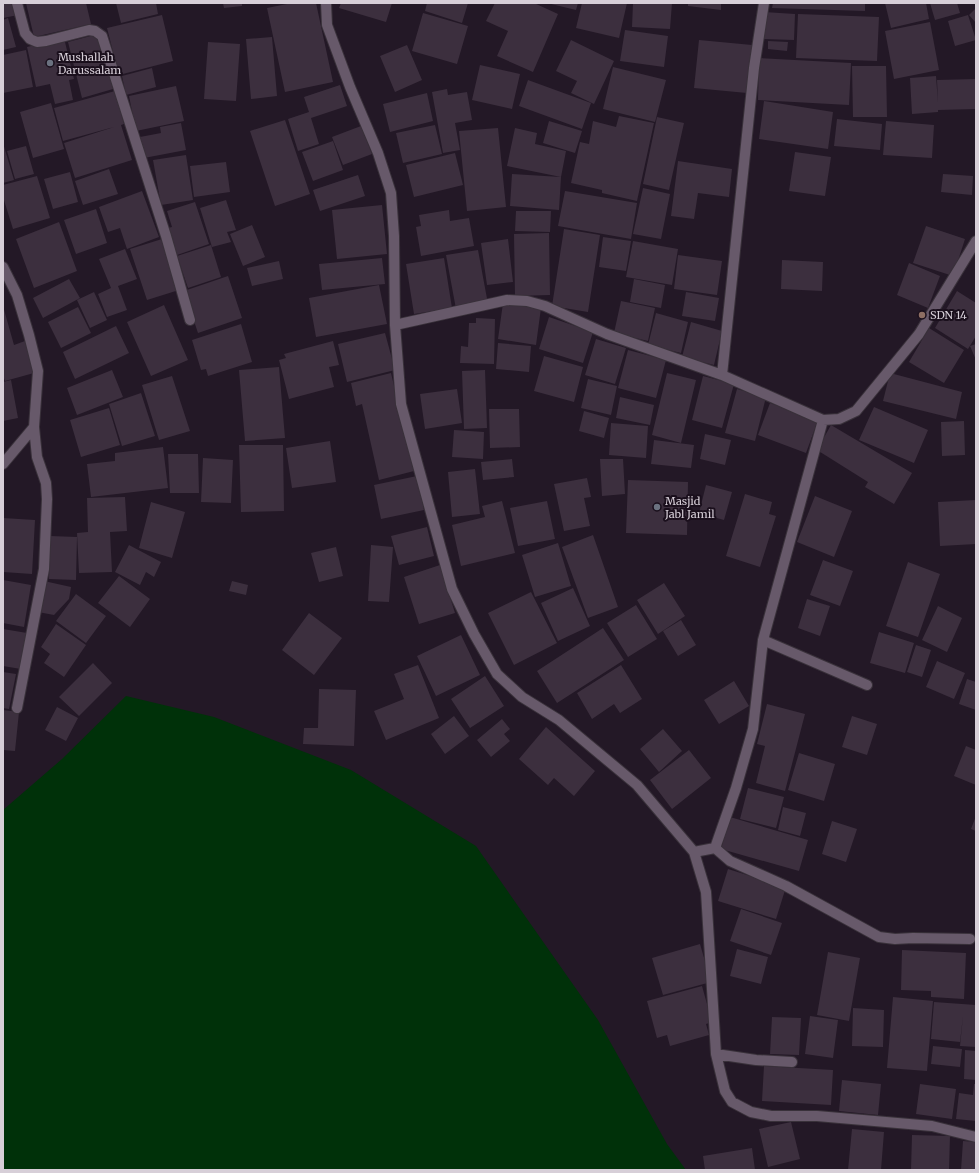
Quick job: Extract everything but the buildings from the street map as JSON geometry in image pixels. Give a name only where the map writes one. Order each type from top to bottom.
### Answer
[{"type":"street","points":[[17,3],[25,33],[30,39],[37,42],[88,30],[95,31],[102,36],[166,236],[190,320]]},
{"type":"street","points":[[326,3],[327,25],[350,87],[378,153],[391,193],[394,236],[395,325],[401,404],[452,589],[474,634],[498,674],[522,697],[559,720],[637,785],[694,852],[706,892],[716,1054],[726,1091],[732,1102],[751,1112],[771,1116],[817,1116],[932,1126],[976,1137]]},
{"type":"street","points":[[722,375],[754,68],[764,3]]},
{"type":"street","points":[[395,325],[507,300],[527,301],[545,306],[607,334],[722,375],[823,420],[839,419],[856,411],[919,334],[976,241]]},
{"type":"street","points":[[3,267],[17,296],[38,371],[34,427],[37,457],[46,483],[47,525],[44,569],[17,708]]},
{"type":"street","points":[[715,848],[736,788],[754,729],[763,640],[823,420]]},
{"type":"street","points":[[3,464],[34,427]]},
{"type":"street","points":[[763,640],[867,685]]},
{"type":"street","points":[[694,852],[715,848]]},
{"type":"street","points":[[715,848],[730,861],[786,886],[879,937],[970,939]]},
{"type":"street","points":[[716,1054],[756,1060],[792,1062]]},
{"type":"green space","points":[[126,696],[214,717],[351,770],[476,846],[598,1020],[667,1144],[686,1170],[3,1170],[3,810],[62,759]]},
{"type":"place","name":"Mushallah Darussalam","points":[[50,63]]},
{"type":"place","name":"SDN 14","points":[[922,315]]},
{"type":"place","name":"Masjid Jabl Jamil","points":[[657,507]]}]
